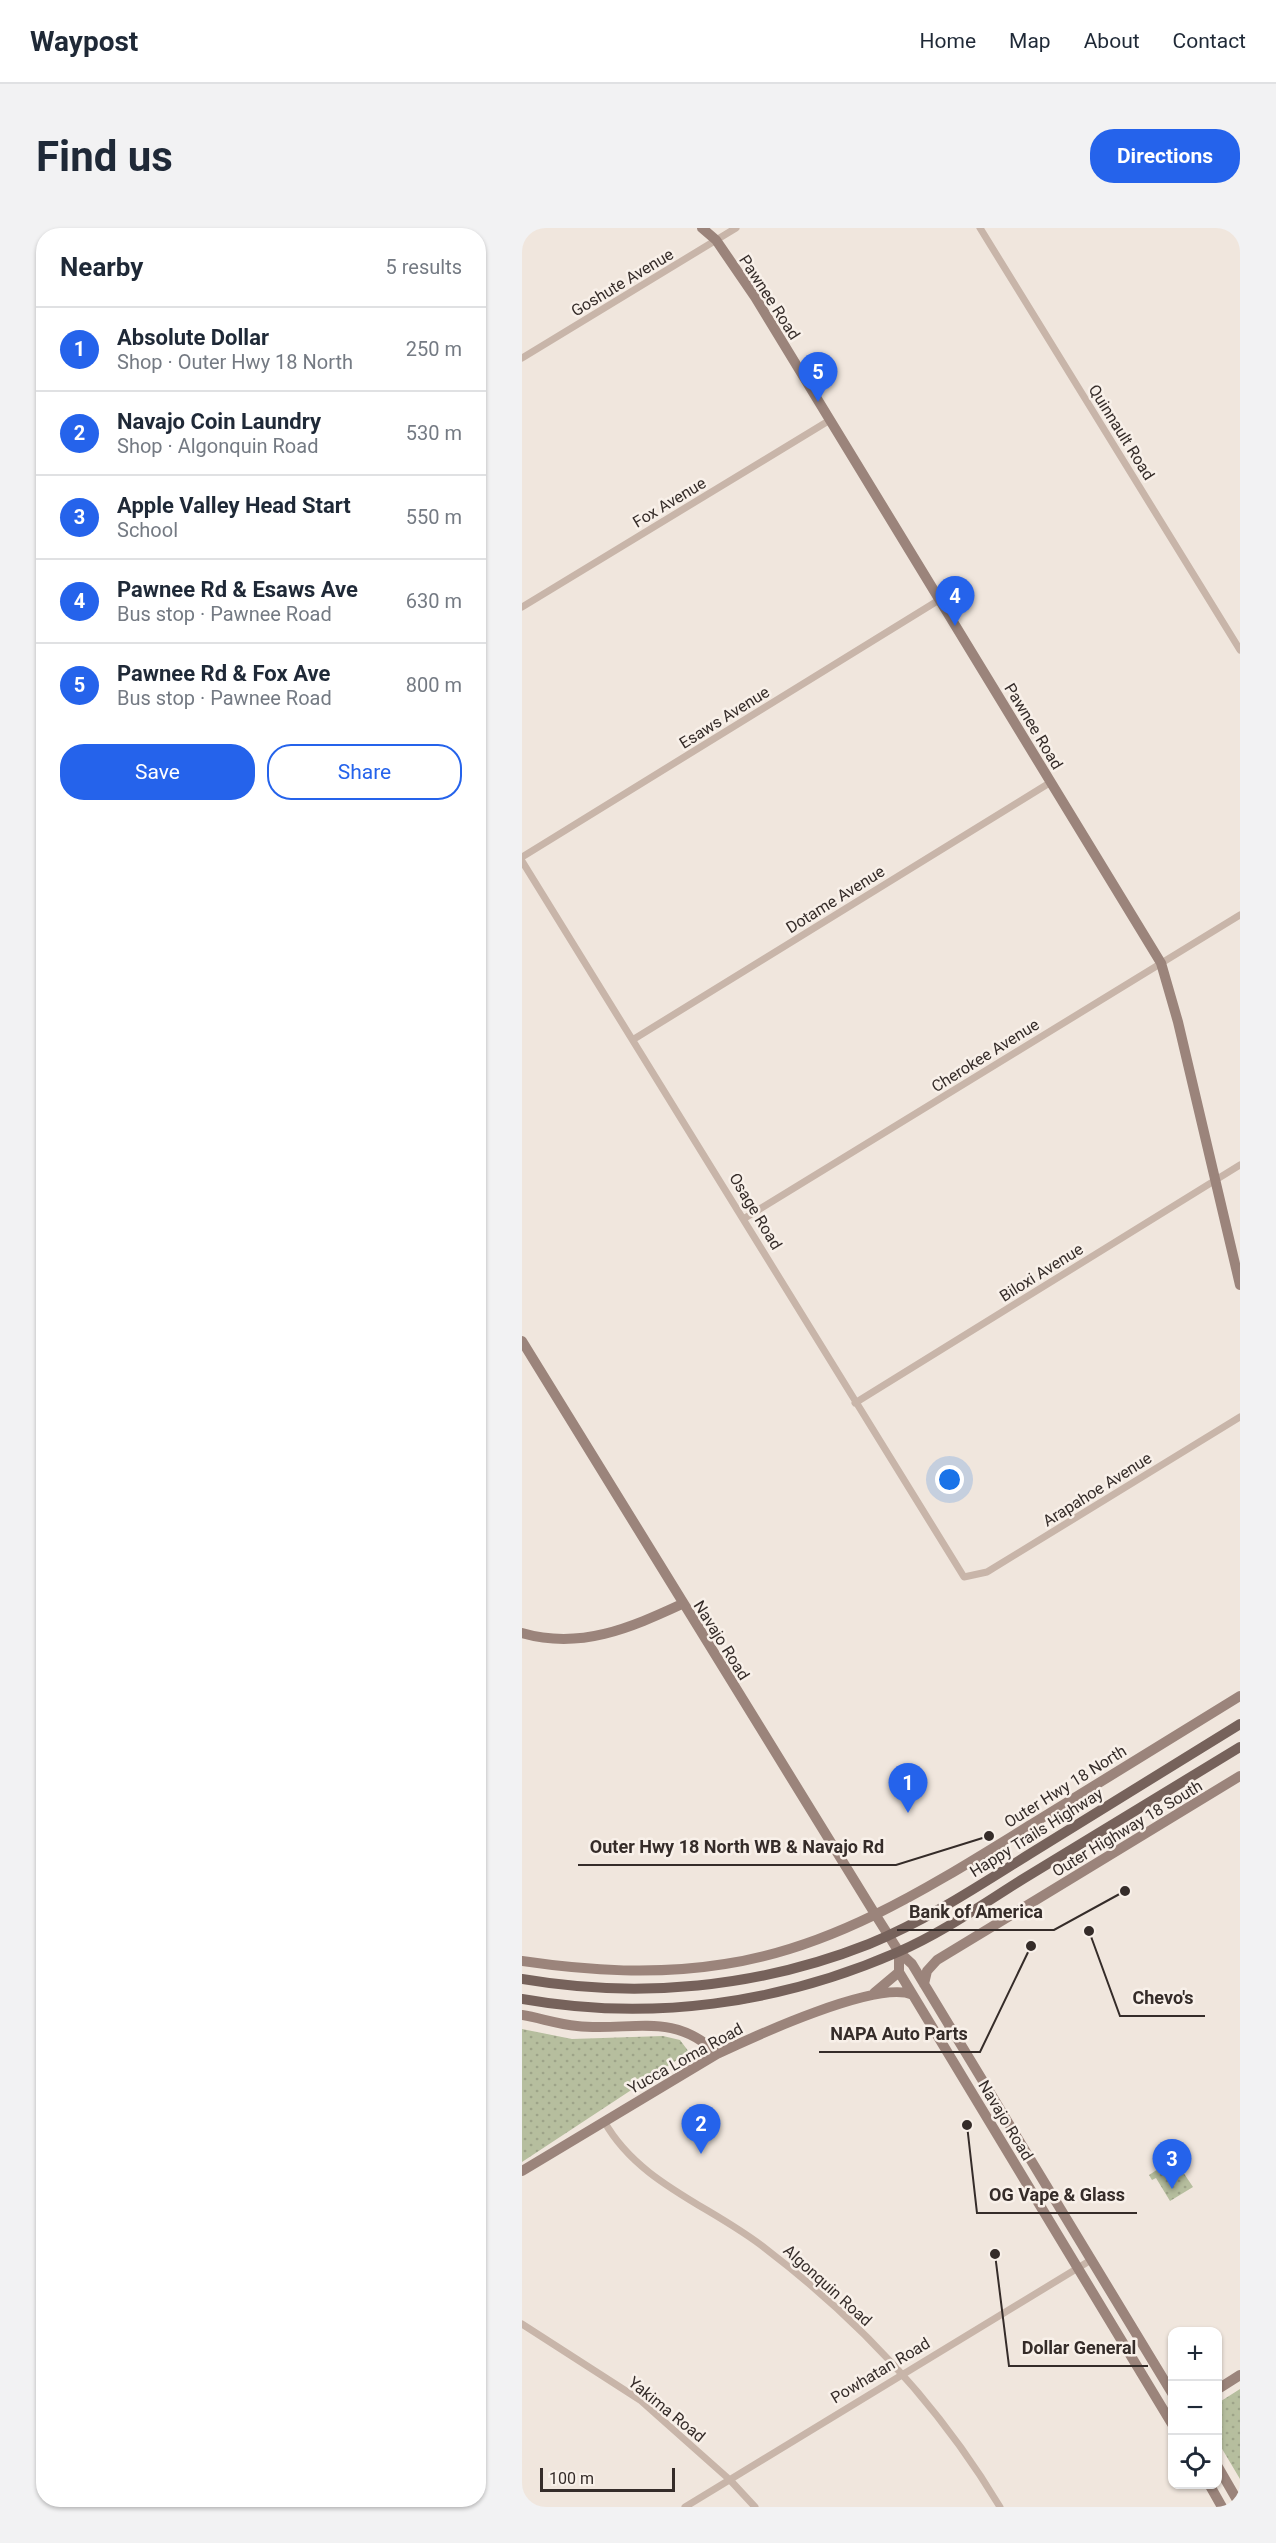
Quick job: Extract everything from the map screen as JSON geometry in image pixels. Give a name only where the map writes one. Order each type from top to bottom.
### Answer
[{"type":"main road","name":"Happy Trails Highway","points":[[522,1979],[609,1989],[703,1986],[781,1972],[825,1960],[889,1935],[958,1898],[1240,1724]]},
{"type":"main road","name":"Happy Trails Highway","points":[[522,1999],[550,2004],[616,2008],[703,2006],[820,1981],[923,1941],[1240,1747]]},
{"type":"street","name":"Pawnee Road","points":[[702,228],[716,240],[755,297],[1161,963],[1178,1022],[1240,1285]]},
{"type":"street","name":"Goshute Avenue","points":[[522,358],[736,228]]},
{"type":"street","name":"Quinnault Road","points":[[980,228],[1240,650]]},
{"type":"street","name":"Fox Avenue","points":[[522,606],[830,420]]},
{"type":"street","name":"Esaws Avenue","points":[[522,859],[939,600]]},
{"type":"street","name":"Dotame Avenue","points":[[634,1039],[1051,782]]},
{"type":"street","name":"Osage Road","points":[[522,859],[964,1577]]},
{"type":"street","name":"Cherokee Avenue","points":[[745,1218],[1240,915]]},
{"type":"street","name":"Biloxi Avenue","points":[[855,1402],[1240,1165]]},
{"type":"street","name":"Navajo Road","points":[[522,1341],[875,1914],[899,1952],[912,1964],[1168,2385]]},
{"type":"street","name":"Arapahoe Avenue","points":[[964,1577],[987,1572],[1240,1417]]},
{"type":"street","points":[[522,1633],[536,1637],[581,1639],[631,1628],[682,1604]]},
{"type":"street","name":"Outer Hwy 18 North","points":[[522,1961],[604,1971],[651,1971],[726,1964],[789,1950],[875,1914],[959,1869],[1240,1696]]},
{"type":"street","name":"Outer Highway 18 South","points":[[937,1960],[1240,1776]]},
{"type":"street","points":[[874,1994],[899,1972],[899,1952]]},
{"type":"street","points":[[912,1964],[937,1960]]},
{"type":"street","points":[[924,1984],[927,1971],[937,1960]]},
{"type":"street","name":"Navajo Road","points":[[899,1972],[1168,2414]]},
{"type":"street","points":[[874,1994],[904,1991],[913,1995]]},
{"type":"street","name":"Yucca Loma Road","points":[[522,2171],[717,2054],[780,2026],[874,1994]]},
{"type":"street","points":[[522,2014],[577,2026],[674,2027],[691,2033],[717,2054]]},
{"type":"street","name":"Algonquin Road","points":[[604,2121],[612,2136],[634,2162],[759,2243],[798,2273],[902,2374],[942,2421],[1000,2507]]},
{"type":"street","name":"Powhatan Road","points":[[685,2507],[1091,2260]]},
{"type":"street","name":"Yakima Road","points":[[522,2324],[640,2400],[730,2480],[755,2507]]},
{"type":"street","points":[[1222,2386],[1240,2375]]},
{"type":"street","points":[[1222,2475],[1240,2505]]},
{"type":"street","points":[[1212,2489],[1222,2507]]},
{"type":"green space","points":[[522,2029],[572,2039],[663,2036],[680,2040],[689,2052],[522,2162]]},
{"type":"green space","points":[[1178,2156],[1186,2169],[1183,2172],[1193,2187],[1170,2201],[1156,2178],[1152,2180],[1149,2175]]},
{"type":"green space","points":[[1240,2389],[1240,2479],[1222,2449],[1222,2400]]},
{"type":"place","name":"Pawnee Rd & Fox Ave","points":[[818,402]]},
{"type":"place","name":"Pawnee Rd & Esaws Ave","points":[[955,626]]},
{"type":"place","name":"Absolute Dollar","points":[[908,1813]]},
{"type":"place","name":"Outer Hwy 18 North WB & Navajo Rd","points":[[989,1836]]},
{"type":"place","name":"Bank of America","points":[[1125,1891]]},
{"type":"place","name":"Chevo's","points":[[1089,1931]]},
{"type":"place","name":"NAPA Auto Parts","points":[[1031,1946]]},
{"type":"place","name":"OG Vape & Glass","points":[[967,2125]]},
{"type":"place","name":"Navajo Coin Laundry","points":[[701,2154]]},
{"type":"place","name":"Apple Valley Head Start","points":[[1172,2189]]},
{"type":"place","name":"Dollar General","points":[[995,2254]]}]
